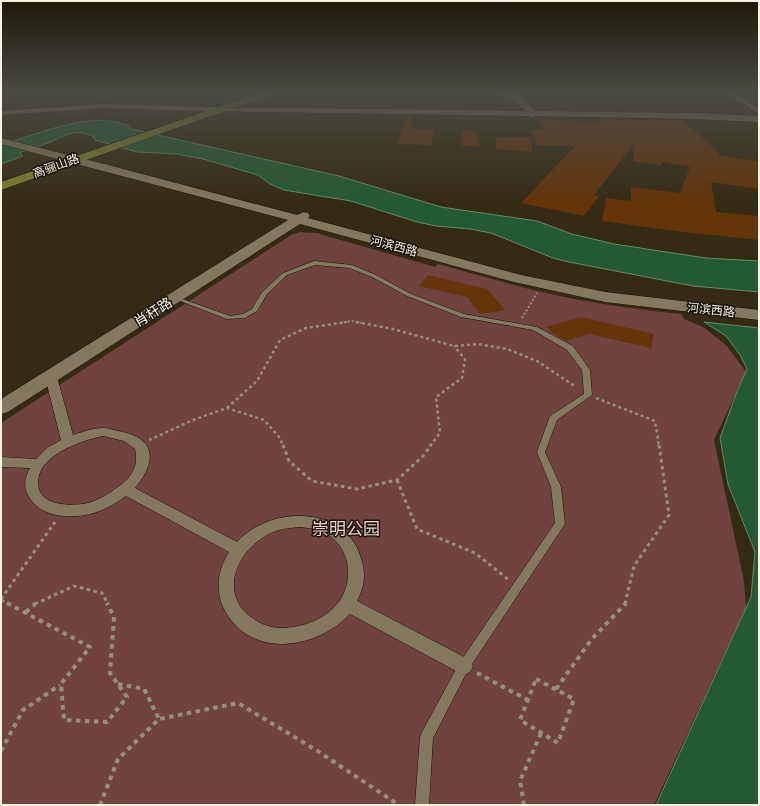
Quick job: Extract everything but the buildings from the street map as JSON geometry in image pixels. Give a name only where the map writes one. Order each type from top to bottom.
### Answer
[{"type":"main road","name":"高骊山路","points":[[1,186],[75,157],[151,130]]},
{"type":"main road","name":"高骊山路","points":[[1,179],[75,157]]},
{"type":"street","name":"河滨西路","points":[[5,139],[542,284],[605,297],[759,314]]},
{"type":"street","name":"河滨西路","points":[[297,217],[579,288],[650,298],[759,309]]},
{"type":"street","name":"肖杆路","points":[[1,408],[175,298],[297,217]]},
{"type":"street","name":"肖杆路","points":[[1,394],[297,217]]},
{"type":"street","points":[[51,377],[68,442]]},
{"type":"street","points":[[103,432],[131,437],[140,444],[144,454],[143,466],[137,478],[126,490],[110,500],[92,507],[71,511],[53,509],[39,502],[32,491],[32,478],[39,464],[52,452],[68,442],[86,435],[103,432]]},
{"type":"street","points":[[1,462],[39,464]]},
{"type":"street","points":[[126,490],[239,550]]},
{"type":"street","points":[[300,521],[320,525],[338,534],[351,547],[357,565],[357,584],[348,604],[332,621],[310,632],[287,637],[265,634],[246,625],[233,611],[226,594],[226,575],[233,558],[239,550],[245,543],[261,531],[279,524],[300,521]]},
{"type":"street","points":[[348,604],[464,666]]},
{"type":"lane","points":[[175,298],[230,318],[244,316],[255,310],[264,293],[284,274],[314,263],[350,266],[374,276],[409,295],[463,316],[535,328],[570,348],[586,370],[588,394],[552,418],[541,452],[556,488],[560,524],[464,666],[427,737],[422,805]]},
{"type":"path","points":[[518,325],[542,284]]},
{"type":"path","points":[[140,444],[193,420],[227,408],[257,381],[280,340],[306,328],[352,321],[393,329],[454,346],[478,344],[507,349],[537,362],[588,394],[655,420],[669,515],[634,566],[626,604],[591,640],[556,689]]},
{"type":"path","points":[[227,408],[264,420],[280,438],[289,461],[312,481],[357,489],[397,480],[423,456],[440,433],[436,397],[462,378],[465,359],[454,346]]},
{"type":"path","points":[[397,480],[417,529],[475,554],[517,586]]},
{"type":"path","points":[[1,751],[24,710],[61,684],[90,647],[1,599],[63,510]]},
{"type":"path","points":[[26,612],[37,602],[74,586],[102,592],[114,617],[110,672],[127,697],[107,722],[64,720],[61,684]]},
{"type":"path","points":[[464,666],[528,700]]},
{"type":"path","points":[[536,679],[556,689],[574,699],[558,743],[520,720],[536,679]]},
{"type":"path","points":[[118,684],[144,689],[159,720]]},
{"type":"path","points":[[100,805],[118,759],[159,720],[238,703],[316,750],[399,805]]},
{"type":"path","points":[[524,805],[520,781],[541,733]]},
{"type":"green space","name":"崇明公园","points":[[300,232],[316,233],[435,267],[438,264],[569,298],[681,314],[684,319],[703,327],[727,346],[746,372],[714,440],[744,581],[746,608],[654,805],[1,805],[1,423],[291,235]]},
{"type":"shaded area","points":[[49,130],[134,130],[339,176],[441,207],[537,221],[572,234],[614,244],[706,258],[759,261],[759,292],[693,286],[569,262],[553,258],[491,233],[470,229],[436,226],[417,222],[351,201],[284,190],[270,184],[258,175],[203,159],[177,154],[137,152],[95,140],[93,136],[86,134],[69,134],[21,152],[20,153],[23,156],[1,164],[1,145]]},
{"type":"shaded area","points":[[704,322],[759,328],[759,805],[656,805],[751,597],[755,552],[728,484],[720,438],[747,369],[740,355],[726,336]]}]
